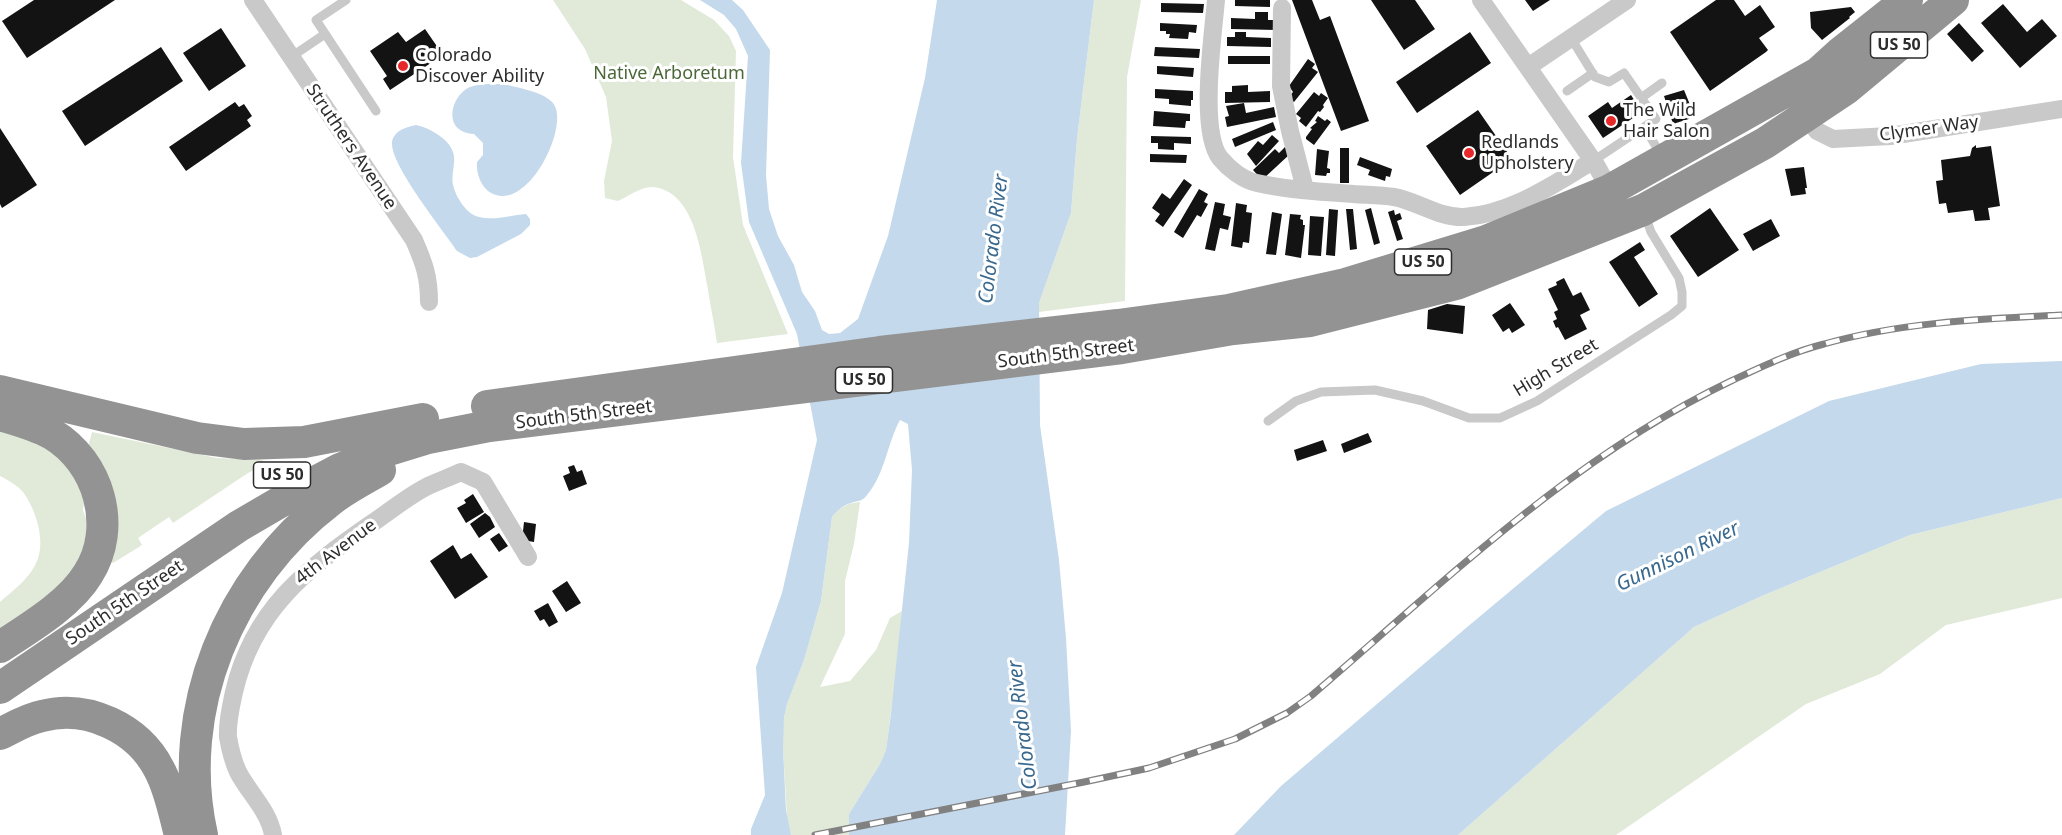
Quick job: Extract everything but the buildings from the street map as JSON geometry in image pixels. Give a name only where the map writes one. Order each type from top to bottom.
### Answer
[{"type":"highway","name":"US 50","points":[[1231,320],[1486,242],[1610,190],[1818,73],[1907,0]]},
{"type":"highway","points":[[1846,89],[1853,72],[1932,0]]},
{"type":"highway","name":"US 50","points":[[1231,320],[1310,321],[1456,284],[1643,210],[1765,143],[1846,89],[1953,0]]},
{"type":"highway","points":[[1643,210],[1655,187],[1745,138],[1812,96],[1818,73]]},
{"type":"highway","points":[[1310,321],[1348,300],[1443,275],[1584,223],[1610,190]]},
{"type":"highway","name":"South 5th Street","points":[[0,688],[239,526],[303,488],[376,454],[428,438],[607,400],[880,352],[1120,336],[1231,320]]},
{"type":"highway","points":[[0,391],[188,435],[244,444],[304,442],[423,419]]},
{"type":"highway","name":"South 5th Street","points":[[0,662],[223,511],[289,471],[364,436],[441,414],[506,403],[607,400]]},
{"type":"highway","points":[[0,415],[50,432],[73,450],[93,479],[100,498],[103,518],[102,539],[97,558],[79,588],[0,647]]},
{"type":"highway","points":[[202,835],[196,797],[195,743],[205,686],[224,632],[254,581],[291,535],[331,500],[382,469],[489,426]]},
{"type":"highway","points":[[0,734],[43,715],[65,712],[88,715],[125,731],[140,743],[159,769],[180,835]]},
{"type":"street","name":"Struthers Avenue","points":[[253,0],[414,240],[429,281],[429,302]]},
{"type":"street","points":[[1216,0],[1209,109],[1212,140],[1219,157],[1236,173],[1256,183],[1395,197],[1429,210],[1462,217],[1490,212],[1527,200],[1593,161]]},
{"type":"street","points":[[1481,0],[1593,161],[1610,190]]},
{"type":"street","points":[[1528,67],[1627,0]]},
{"type":"street","points":[[1282,8],[1281,86],[1305,189]]},
{"type":"street","name":"Clymer Way","points":[[1806,116],[1817,131],[1833,139],[1890,136],[2062,109]]},
{"type":"street","name":"4th Avenue","points":[[273,835],[268,819],[238,772],[230,753],[228,733],[237,682],[249,651],[264,622],[285,593],[300,577],[338,547],[426,487],[461,472],[483,482],[528,557]]},
{"type":"lane","points":[[346,0],[316,20],[376,111]]},
{"type":"lane","points":[[291,57],[325,34]]},
{"type":"lane","points":[[1571,38],[1595,77],[1609,82],[1624,73],[1656,119],[1593,161]]},
{"type":"lane","points":[[1567,91],[1593,73]]},
{"type":"lane","points":[[1641,98],[1662,83]]},
{"type":"lane","points":[[1644,127],[1665,161]]},
{"type":"lane","name":"High Street","points":[[1268,421],[1296,401],[1321,392],[1375,390],[1423,401],[1469,418],[1500,418],[1538,401],[1682,306],[1679,278],[1651,232],[1643,210]]},
{"type":"green space","name":"Native Arboretum","points":[[553,0],[681,0],[714,20],[729,36],[736,51],[733,157],[743,225],[788,334],[717,343],[698,240],[686,210],[677,198],[666,190],[647,187],[618,201],[605,198],[604,181],[612,141],[606,97],[585,49]]},
{"type":"green space","points":[[1094,0],[1141,0],[1127,77],[1125,301],[1039,312],[1039,303],[1071,213],[1077,139]]},
{"type":"green space","points":[[0,431],[37,442],[60,458],[79,485],[87,523],[82,550],[69,575],[46,597],[0,628],[0,602],[33,569],[39,555],[40,539],[35,514],[23,492],[0,476]]},
{"type":"green space","points":[[92,432],[217,458],[262,460],[263,462],[260,467],[173,523],[169,517],[138,538],[142,545],[113,563],[110,561],[88,447]]},
{"type":"green space","points":[[2062,498],[2062,598],[1946,625],[1880,674],[1806,704],[1616,835],[1458,835],[1694,627],[1764,595],[1910,535]]},
{"type":"green space","points":[[860,502],[854,544],[845,581],[845,634],[820,687],[850,681],[876,650],[890,618],[902,611],[886,750],[880,764],[849,814],[849,835],[791,835],[787,820],[782,732],[784,718],[821,601],[832,517],[844,506]]},
{"type":"water","name":"Colorado River","points":[[700,0],[732,0],[743,10],[770,50],[766,175],[769,209],[778,236],[794,265],[802,292],[815,311],[822,330],[829,334],[840,333],[858,319],[888,236],[925,78],[937,0],[1094,0],[1077,139],[1071,213],[1039,303],[1040,425],[1059,560],[1071,731],[1065,835],[849,835],[849,814],[880,764],[886,750],[891,713],[909,543],[912,470],[908,424],[900,420],[873,487],[864,499],[845,505],[832,517],[821,601],[784,718],[786,810],[791,835],[751,835],[751,829],[765,795],[756,667],[782,593],[817,440],[797,334],[749,222],[741,163],[748,56],[736,29],[724,15]]},
{"type":"water","points":[[483,84],[504,84],[542,95],[552,102],[557,113],[551,146],[542,164],[517,192],[503,196],[488,191],[483,185],[479,178],[477,162],[483,155],[483,143],[474,134],[464,132],[457,127],[452,113],[458,97],[470,87]]},
{"type":"water","points":[[416,125],[434,132],[445,140],[452,150],[454,156],[453,185],[456,195],[466,209],[479,217],[491,218],[526,214],[530,219],[530,225],[521,234],[477,257],[470,258],[457,251],[408,182],[394,153],[392,143],[395,135],[404,128]]},
{"type":"water","name":"Gunnison River","points":[[2062,361],[2062,498],[1910,535],[1764,595],[1694,627],[1458,835],[1234,835],[1281,786],[1606,511],[1829,401],[1981,364]]},
{"type":"railway","points":[[815,835],[1149,768],[1235,739],[1287,713],[1311,696],[1460,566],[1563,484],[1617,446],[1731,381],[1800,351],[1883,331],[1942,323],[2062,315]]},
{"type":"place","name":"Colorado Discover Ability","points":[[403,66]]},
{"type":"place","name":"The Wild Hair Salon","points":[[1611,121]]},
{"type":"place","name":"Redlands Upholstery","points":[[1469,153]]}]
